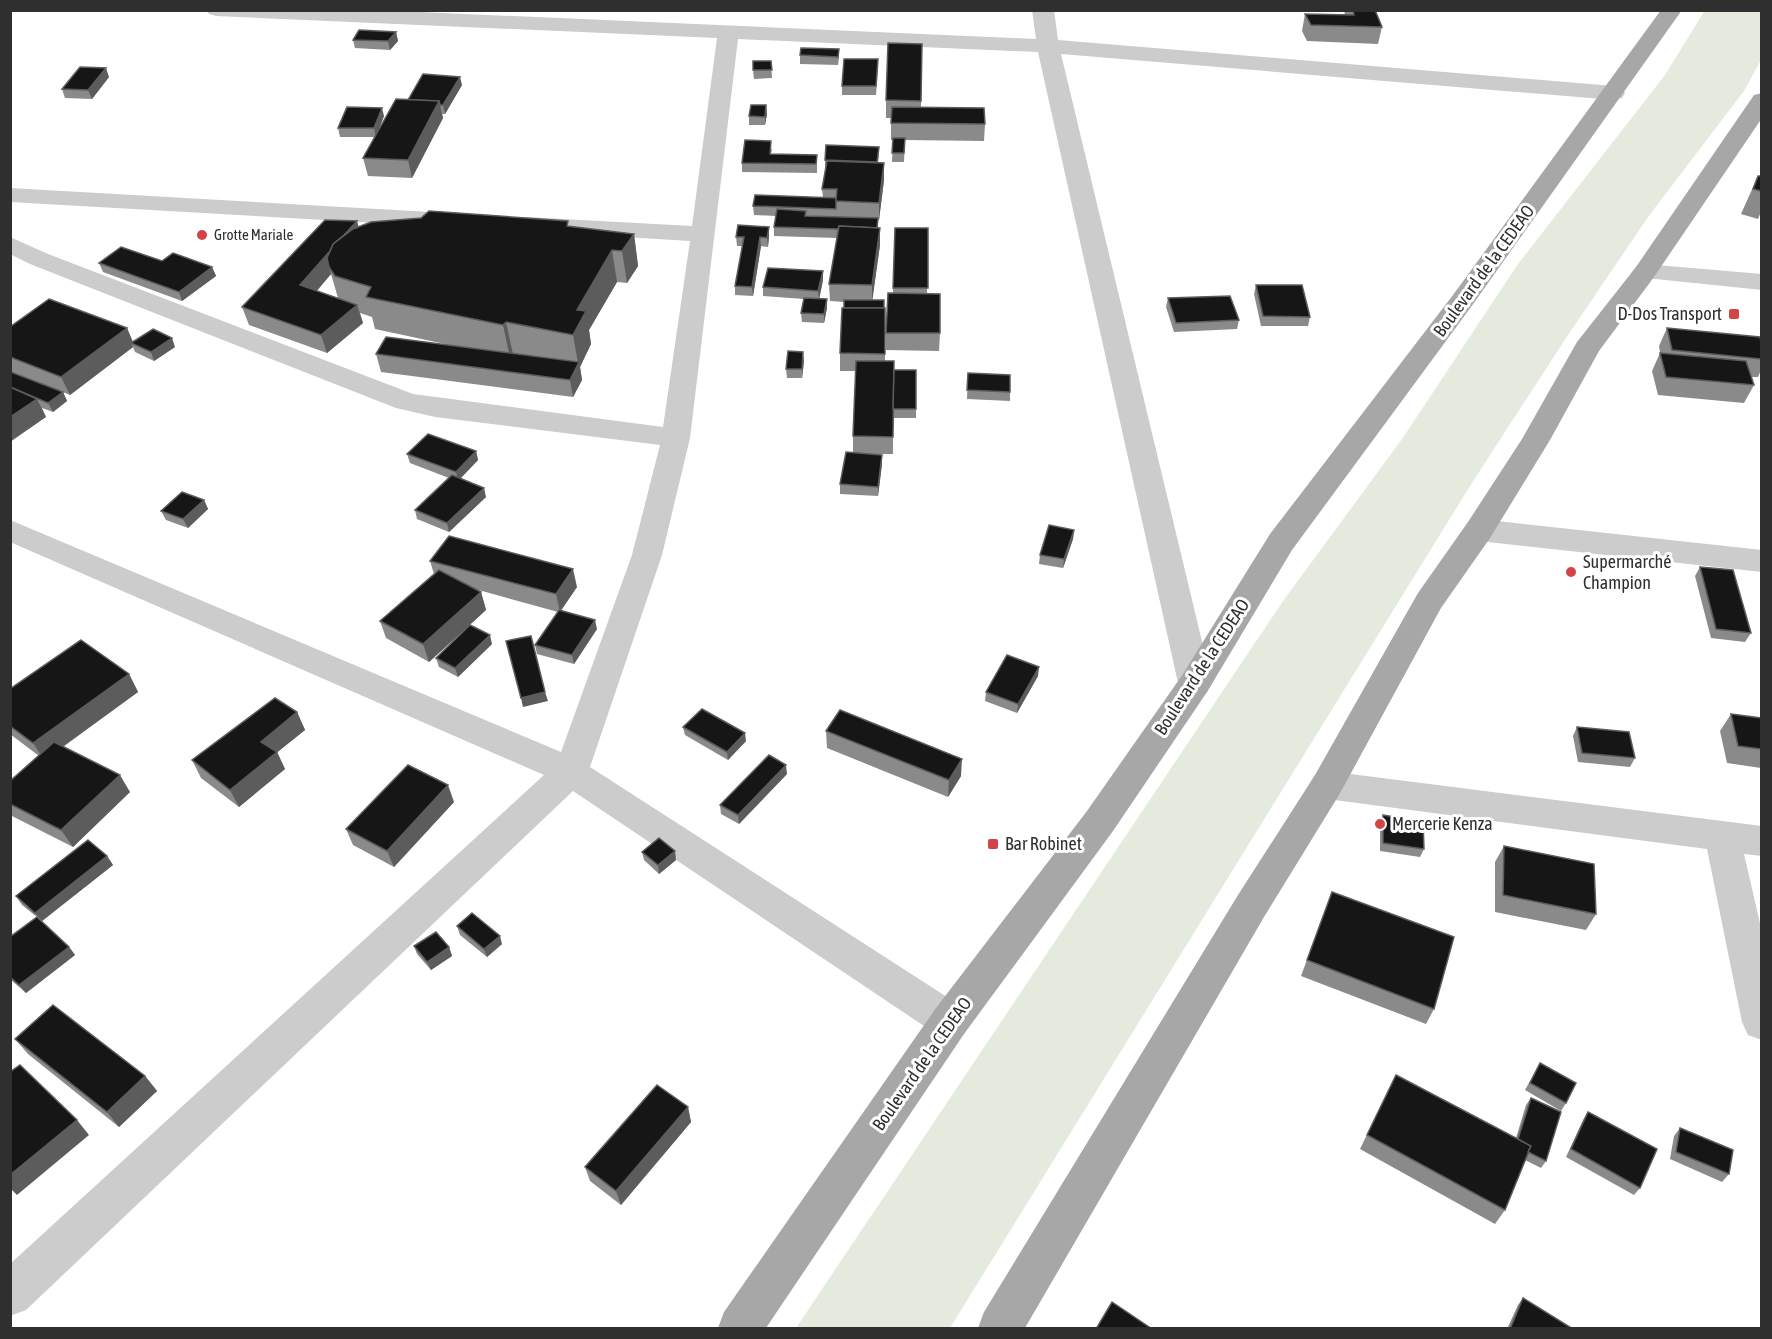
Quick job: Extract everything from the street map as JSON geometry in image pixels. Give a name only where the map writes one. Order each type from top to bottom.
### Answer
[{"type":"main road","name":"Boulevard de la CEDEAO","points":[[740,1329],[950,1021],[1094,830],[1195,683],[1281,542],[1449,320],[1672,10]]},
{"type":"main road","points":[[1000,1329],[1251,906],[1327,785],[1429,601],[1479,530],[1536,440],[1587,348],[1645,272],[1761,100]]},
{"type":"street","points":[[216,10],[1047,46],[1614,93]]},
{"type":"street","points":[[1043,10],[1047,46],[1195,683]]},
{"type":"street","points":[[10,1294],[571,772],[647,555],[676,438],[728,33]]},
{"type":"street","points":[[10,195],[704,234]]},
{"type":"street","points":[[10,244],[39,259],[406,402],[435,408],[676,438]]},
{"type":"street","points":[[1645,272],[1761,282]]},
{"type":"street","points":[[10,530],[571,772],[950,1021]]},
{"type":"street","points":[[1479,530],[1761,561]]},
{"type":"street","points":[[1327,785],[1761,841]]},
{"type":"street","points":[[1722,836],[1761,1022]]},
{"type":"shaded area","points":[[1705,10],[1761,11],[1761,60],[1744,91],[1648,217],[1470,486],[950,1328],[796,1328],[1283,601],[1402,439],[1518,264],[1665,75]]},
{"type":"building","points":[[1353,10],[1375,10],[1382,27],[1311,25],[1305,14],[1354,15]]},
{"type":"building","points":[[359,30],[396,32],[388,41],[353,40]]},
{"type":"building","points":[[888,43],[922,44],[921,101],[886,100]]},
{"type":"building","points":[[801,48],[839,49],[838,57],[800,55]]},
{"type":"building","points":[[844,59],[878,59],[876,86],[842,86]]},
{"type":"building","points":[[753,61],[771,61],[772,70],[753,70]]},
{"type":"building","points":[[80,67],[106,68],[88,90],[62,89]]},
{"type":"building","points":[[423,74],[460,77],[443,105],[440,105],[439,101],[408,100]]},
{"type":"building","points":[[396,99],[439,101],[408,160],[363,158]]},
{"type":"building","points":[[751,105],[766,105],[765,117],[749,116]]},
{"type":"building","points":[[347,107],[382,108],[374,128],[338,128]]},
{"type":"building","points":[[892,107],[984,108],[985,124],[891,123]]},
{"type":"building","points":[[893,138],[905,138],[904,153],[892,153]]},
{"type":"building","points":[[745,140],[771,141],[770,154],[817,155],[816,164],[742,163]]},
{"type":"building","points":[[826,145],[879,147],[877,162],[825,160]]},
{"type":"building","points":[[827,161],[884,163],[879,203],[836,201],[837,189],[822,189]]},
{"type":"building","points":[[1758,176],[1761,176],[1761,191],[1753,189]]},
{"type":"building","points":[[755,195],[836,198],[836,209],[753,206]]},
{"type":"building","points":[[777,209],[806,211],[805,216],[878,218],[877,228],[774,227]]},
{"type":"building","points":[[429,211],[568,221],[567,226],[634,234],[622,251],[612,250],[577,310],[586,311],[573,335],[506,322],[503,325],[366,297],[371,287],[335,276],[329,267],[327,258],[333,244],[353,229],[371,222],[421,218]]},
{"type":"building","points":[[325,220],[357,221],[333,244],[330,251],[300,285],[357,305],[321,335],[242,307]]},
{"type":"building","points":[[738,225],[769,227],[767,238],[760,237],[752,287],[735,286],[744,237],[736,237]]},
{"type":"building","points":[[839,226],[880,228],[872,285],[829,284]]},
{"type":"building","points":[[895,228],[928,228],[928,288],[893,288]]},
{"type":"building","points":[[121,247],[162,261],[173,253],[212,267],[179,292],[99,263]]},
{"type":"building","points":[[768,268],[823,271],[818,291],[763,287]]},
{"type":"building","points":[[1256,285],[1302,285],[1310,317],[1263,316]]},
{"type":"building","points":[[888,293],[940,294],[940,333],[886,333]]},
{"type":"building","points":[[1230,296],[1239,320],[1176,323],[1168,298]]},
{"type":"building","points":[[804,298],[827,299],[824,314],[801,313]]},
{"type":"building","points":[[49,299],[127,328],[61,377],[10,357],[10,327]]},
{"type":"building","points":[[844,300],[884,300],[884,308],[844,308]]},
{"type":"building","points":[[842,308],[885,308],[885,354],[840,353]]},
{"type":"building","points":[[1667,328],[1760,337],[1761,359],[1672,350]]},
{"type":"building","points":[[153,329],[172,338],[151,352],[131,343]]},
{"type":"building","points":[[386,337],[579,362],[570,380],[376,354]]},
{"type":"building","points":[[788,351],[803,352],[802,369],[786,369]]},
{"type":"building","points":[[1660,353],[1746,361],[1754,385],[1666,377]]},
{"type":"building","points":[[856,361],[894,361],[893,437],[853,436]]},
{"type":"building","points":[[894,370],[916,370],[916,409],[893,409]]},
{"type":"building","points":[[11,372],[63,392],[48,403],[10,387]]},
{"type":"building","points":[[968,373],[1010,375],[1010,392],[967,390]]},
{"type":"building","points":[[10,387],[37,399],[10,417]]},
{"type":"building","points":[[428,434],[476,451],[456,472],[407,454]]},
{"type":"building","points":[[846,452],[882,455],[878,487],[840,484]]},
{"type":"building","points":[[452,475],[484,488],[447,523],[415,510]]},
{"type":"building","points":[[182,492],[204,500],[183,519],[161,511]]},
{"type":"building","points":[[1049,525],[1074,530],[1064,559],[1040,555]]},
{"type":"building","points":[[449,536],[573,569],[556,594],[430,561]]},
{"type":"building","points":[[1700,567],[1733,570],[1751,633],[1716,629]]},
{"type":"building","points":[[439,570],[481,592],[423,644],[380,621]]},
{"type":"building","points":[[559,610],[595,620],[572,655],[535,645]]},
{"type":"building","points":[[470,625],[490,635],[455,668],[436,658]]},
{"type":"building","points":[[531,636],[545,692],[521,698],[506,641]]},
{"type":"building","points":[[81,640],[129,674],[33,743],[10,726],[10,689]]},
{"type":"building","points":[[1007,655],[1039,667],[1018,704],[986,692]]},
{"type":"building","points":[[275,698],[297,712],[261,742],[277,752],[230,790],[192,760]]},
{"type":"building","points":[[702,709],[745,733],[727,752],[683,727]]},
{"type":"building","points":[[840,710],[962,759],[949,780],[826,731]]},
{"type":"building","points":[[1731,714],[1761,718],[1761,749],[1738,746]]},
{"type":"building","points":[[1577,727],[1629,732],[1635,758],[1582,753]]},
{"type":"building","points":[[54,742],[120,775],[61,830],[10,804],[10,781]]},
{"type":"building","points":[[769,755],[786,765],[738,815],[720,805]]},
{"type":"building","points":[[408,765],[448,785],[387,851],[346,829]]},
{"type":"building","points":[[1383,815],[1423,822],[1424,849],[1383,843]]},
{"type":"building","points":[[659,838],[675,851],[658,865],[642,852]]},
{"type":"building","points":[[88,840],[107,856],[35,913],[16,896]]},
{"type":"building","points":[[1504,846],[1594,864],[1596,914],[1503,895]]},
{"type":"building","points":[[1332,892],[1454,937],[1434,1009],[1307,960]]},
{"type":"building","points":[[472,913],[500,936],[484,949],[457,926]]},
{"type":"building","points":[[37,917],[69,947],[19,985],[10,977],[10,937]]},
{"type":"building","points":[[436,932],[449,947],[427,962],[414,946]]},
{"type":"building","points":[[53,1005],[145,1076],[107,1112],[15,1039]]},
{"type":"building","points":[[1540,1063],[1576,1083],[1566,1103],[1530,1083]]},
{"type":"building","points":[[20,1065],[77,1120],[10,1175],[10,1072]]},
{"type":"building","points":[[1396,1075],[1531,1146],[1505,1210],[1367,1135]]},
{"type":"building","points":[[657,1085],[688,1107],[616,1191],[585,1167]]},
{"type":"building","points":[[1531,1098],[1561,1112],[1546,1161],[1528,1152],[1531,1146],[1518,1139]]},
{"type":"building","points":[[1588,1112],[1657,1149],[1640,1188],[1571,1149]]},
{"type":"building","points":[[1680,1128],[1733,1150],[1729,1174],[1676,1152]]},
{"type":"building","points":[[1523,1298],[1573,1329],[1510,1329]]},
{"type":"building","points":[[1112,1302],[1152,1329],[1096,1329]]},
{"type":"place","name":"Grotte Mariale","points":[[202,235]]},
{"type":"place","name":"D-Dos Transport","points":[[1734,314]]},
{"type":"place","name":"Supermarché Champion","points":[[1571,572]]},
{"type":"place","name":"Mercerie Kenza","points":[[1380,824]]},
{"type":"place","name":"Bar Robinet","points":[[993,844]]}]
